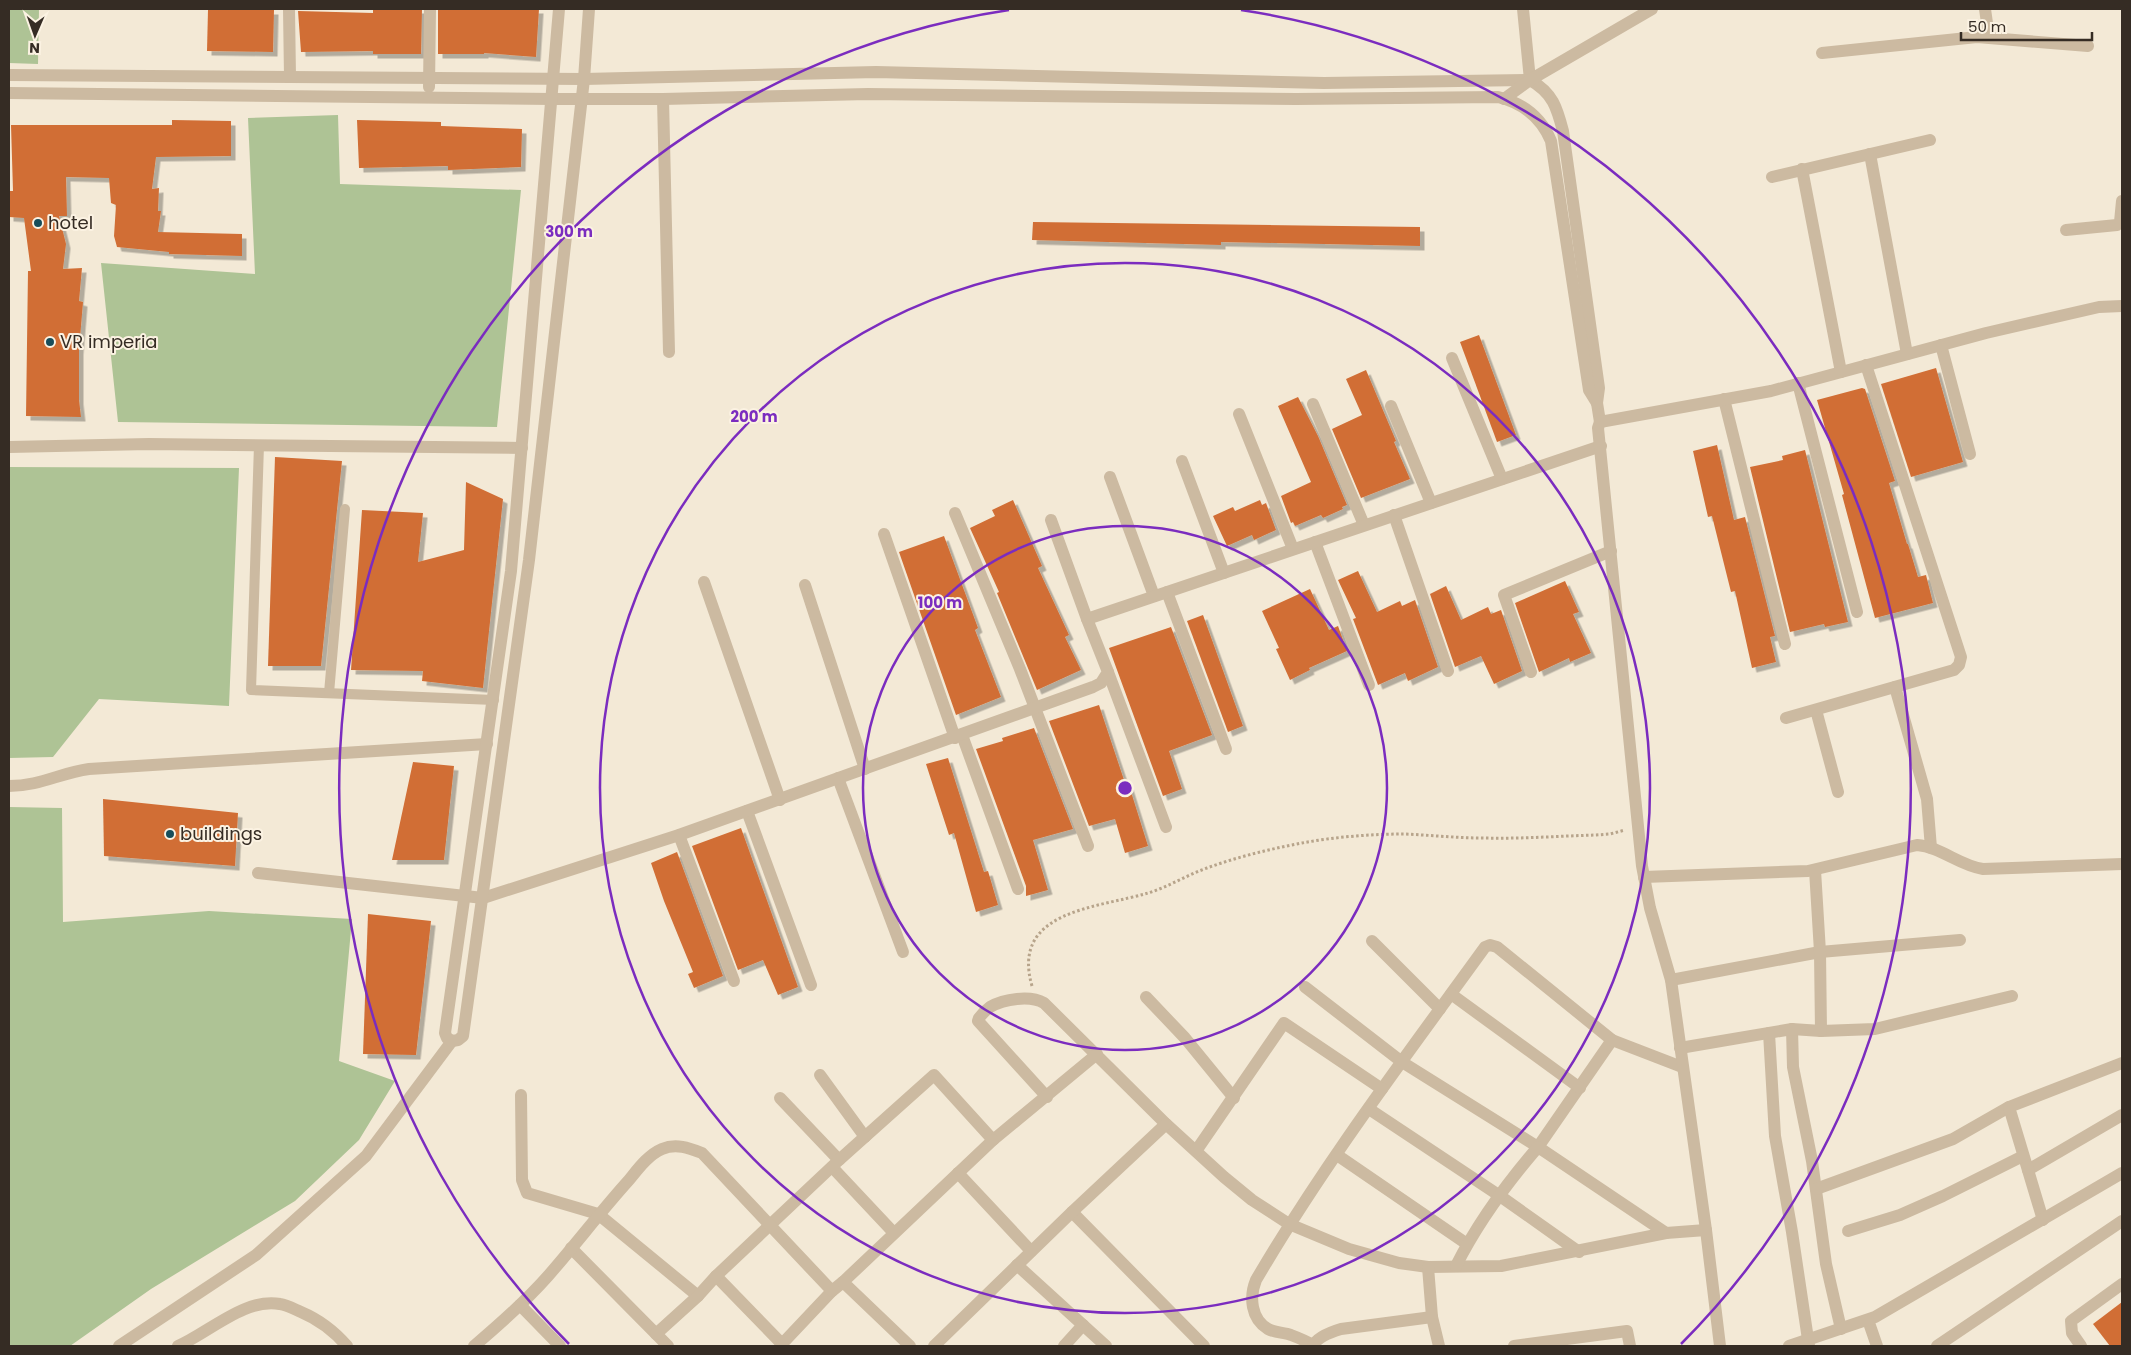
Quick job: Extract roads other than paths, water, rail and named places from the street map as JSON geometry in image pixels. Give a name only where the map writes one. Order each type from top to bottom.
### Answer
[{"type":"street","points":[[289,9],[290,77]]},
{"type":"street","points":[[429,97],[430,9]]},
{"type":"street","points":[[559,9],[511,572],[466,897],[445,1033],[447,1038],[452,1041],[458,1040],[463,1036],[519,631],[582,97],[589,9]]},
{"type":"street","points":[[1523,9],[1530,80]]},
{"type":"street","points":[[1504,98],[1530,80],[1652,9]]},
{"type":"street","points":[[1985,9],[1989,37]]},
{"type":"street","points":[[1822,53],[1989,37],[2088,46]]},
{"type":"street","points":[[868,72],[868,94]]},
{"type":"street","points":[[914,72],[916,96]]},
{"type":"street","points":[[9,75],[584,79],[914,72],[1324,83],[1530,80],[1542,86],[1556,107],[1563,131],[1599,388],[1597,403],[1600,422],[1598,428],[1643,872],[1650,908],[1670,980],[1706,1230],[1720,1346]]},
{"type":"street","points":[[40,75],[40,93]]},
{"type":"street","points":[[261,77],[261,96]]},
{"type":"street","points":[[9,93],[552,99],[582,97],[663,99],[868,94],[916,96],[1504,98],[1532,113],[1547,131],[1589,390],[1597,403]]},
{"type":"street","points":[[663,99],[669,352]]},
{"type":"street","points":[[1772,176],[1930,140]]},
{"type":"street","points":[[1870,154],[1907,354]]},
{"type":"street","points":[[1802,169],[1841,372]]},
{"type":"street","points":[[2066,230],[2117,225],[2120,222],[2122,201]]},
{"type":"street","points":[[1600,422],[1771,391],[1986,332],[2099,307],[2122,306]]},
{"type":"street","points":[[1941,345],[1970,454]]},
{"type":"street","points":[[1452,358],[1502,479]]},
{"type":"street","points":[[1786,718],[1954,670],[1959,664],[1961,657],[1866,365]]},
{"type":"street","points":[[1798,383],[1857,612]]},
{"type":"street","points":[[1724,399],[1785,644]]},
{"type":"street","points":[[1313,404],[1364,525]]},
{"type":"street","points":[[1391,406],[1431,503]]},
{"type":"street","points":[[1239,414],[1293,549]]},
{"type":"street","points":[[9,447],[148,444],[522,448]]},
{"type":"street","points":[[1088,619],[1601,446]]},
{"type":"street","points":[[1182,462],[1224,572]]},
{"type":"street","points":[[1110,477],[1154,596]]},
{"type":"street","points":[[955,513],[1020,669],[1088,846]]},
{"type":"street","points":[[1394,515],[1448,671]]},
{"type":"street","points":[[1051,520],[1166,827]]},
{"type":"street","points":[[884,534],[958,737],[1018,889]]},
{"type":"street","points":[[1315,542],[1369,685]]},
{"type":"street","points":[[1532,672],[1504,595],[1611,552]]},
{"type":"street","points":[[704,582],[780,800]]},
{"type":"street","points":[[805,585],[866,769]]},
{"type":"street","points":[[1167,592],[1226,749]]},
{"type":"street","points":[[503,629],[519,631]]},
{"type":"street","points":[[258,873],[483,898],[679,835],[958,737],[1093,688],[1101,683],[1108,672]]},
{"type":"street","points":[[1894,687],[1927,799],[1931,848]]},
{"type":"street","points":[[1816,710],[1838,792]]},
{"type":"street","points":[[9,786],[42,782],[72,772],[89,769],[487,744]]},
{"type":"street","points":[[838,778],[903,952]]},
{"type":"street","points":[[747,811],[811,985]]},
{"type":"street","points":[[679,835],[734,980]]},
{"type":"street","points":[[1643,872],[1815,870],[1910,845],[1931,848],[1967,865],[1983,870],[2122,864]]},
{"type":"street","points":[[1815,870],[1820,952],[1821,1031]]},
{"type":"street","points":[[1670,980],[1820,952],[1960,940]]},
{"type":"street","points":[[1372,941],[1440,1009]]},
{"type":"street","points":[[1432,1318],[1341,1329],[1332,1332],[1313,1346],[1290,1334],[1270,1330],[1260,1323],[1254,1314],[1252,1302],[1253,1287],[1289,1224],[1382,1089],[1485,946],[1497,947],[1612,1040],[1682,1067]]},
{"type":"street","points":[[1305,987],[1402,1062],[1538,1147],[1666,1233]]},
{"type":"street","points":[[1451,994],[1580,1088]]},
{"type":"street","points":[[1680,1048],[1792,1029],[1821,1031],[1875,1029],[2012,996]]},
{"type":"street","points":[[1146,997],[1185,1038],[1234,1098]]},
{"type":"street","points":[[1047,1097],[978,1021],[986,1010],[992,1006],[1016,999],[1039,1000],[1097,1054],[1166,1124],[1252,1200],[1289,1224],[1349,1249],[1399,1263],[1428,1267],[1501,1266],[1579,1252],[1666,1233],[1706,1230]]},
{"type":"street","points":[[1196,1151],[1284,1023],[1382,1089]]},
{"type":"street","points":[[1792,1029],[1792,1067],[1816,1189],[1826,1264],[1841,1329]]},
{"type":"street","points":[[1769,1033],[1775,1136],[1792,1232],[1808,1343]]},
{"type":"street","points":[[1456,1266],[1467,1244],[1500,1196],[1538,1147],[1612,1040]]},
{"type":"street","points":[[119,1346],[256,1255],[366,1156],[452,1041]]},
{"type":"street","points":[[716,1276],[781,1345],[832,1291],[958,1173],[994,1140],[1097,1054]]},
{"type":"street","points":[[1816,1189],[1953,1139],[2009,1107],[2122,1062]]},
{"type":"street","points":[[820,1075],[865,1137]]},
{"type":"street","points":[[656,1334],[698,1296],[716,1276],[835,1163],[934,1075],[994,1140]]},
{"type":"street","points":[[521,1095],[522,1180],[524,1189],[532,1195],[598,1214],[698,1296]]},
{"type":"street","points":[[780,1098],[894,1233]]},
{"type":"street","points":[[2009,1107],[2042,1220]]},
{"type":"street","points":[[1369,1109],[1500,1196],[1579,1252]]},
{"type":"street","points":[[2028,1170],[2122,1116]]},
{"type":"street","points":[[937,1345],[1031,1251],[1166,1124]]},
{"type":"street","points":[[474,1346],[520,1305],[549,1275],[598,1214],[645,1161],[660,1150],[670,1146],[682,1146],[702,1153],[832,1291]]},
{"type":"street","points":[[1336,1155],[1467,1244]]},
{"type":"street","points":[[1848,1231],[1900,1215],[2023,1156]]},
{"type":"street","points":[[958,1173],[1031,1251]]},
{"type":"street","points":[[1789,1346],[1808,1343],[1868,1320],[2122,1173]]},
{"type":"street","points":[[1072,1212],[1204,1346]]},
{"type":"street","points":[[1937,1346],[2122,1221]]},
{"type":"street","points":[[571,1248],[668,1346]]},
{"type":"street","points":[[1017,1265],[1106,1346]]},
{"type":"street","points":[[1428,1267],[1432,1318],[1439,1346]]},
{"type":"street","points":[[843,1282],[910,1346]]},
{"type":"street","points":[[2081,1346],[2072,1333],[2072,1322],[2122,1284]]},
{"type":"street","points":[[178,1346],[192,1340],[237,1312],[259,1304],[270,1303],[288,1306],[314,1317],[327,1326],[347,1346]]},
{"type":"street","points":[[520,1305],[560,1346]]},
{"type":"street","points":[[1868,1320],[1877,1346]]},
{"type":"street","points":[[1064,1346],[1082,1325]]},
{"type":"street","points":[[1514,1346],[1628,1331],[1630,1346]]},
{"type":"lane","points":[[259,445],[251,690],[494,700]]},
{"type":"lane","points":[[329,693],[345,509]]},
{"type":"place","name":"hotel","points":[[38,223]]},
{"type":"place","name":"VR imperia","points":[[50,342]]},
{"type":"place","name":"buildings","points":[[170,834]]}]
